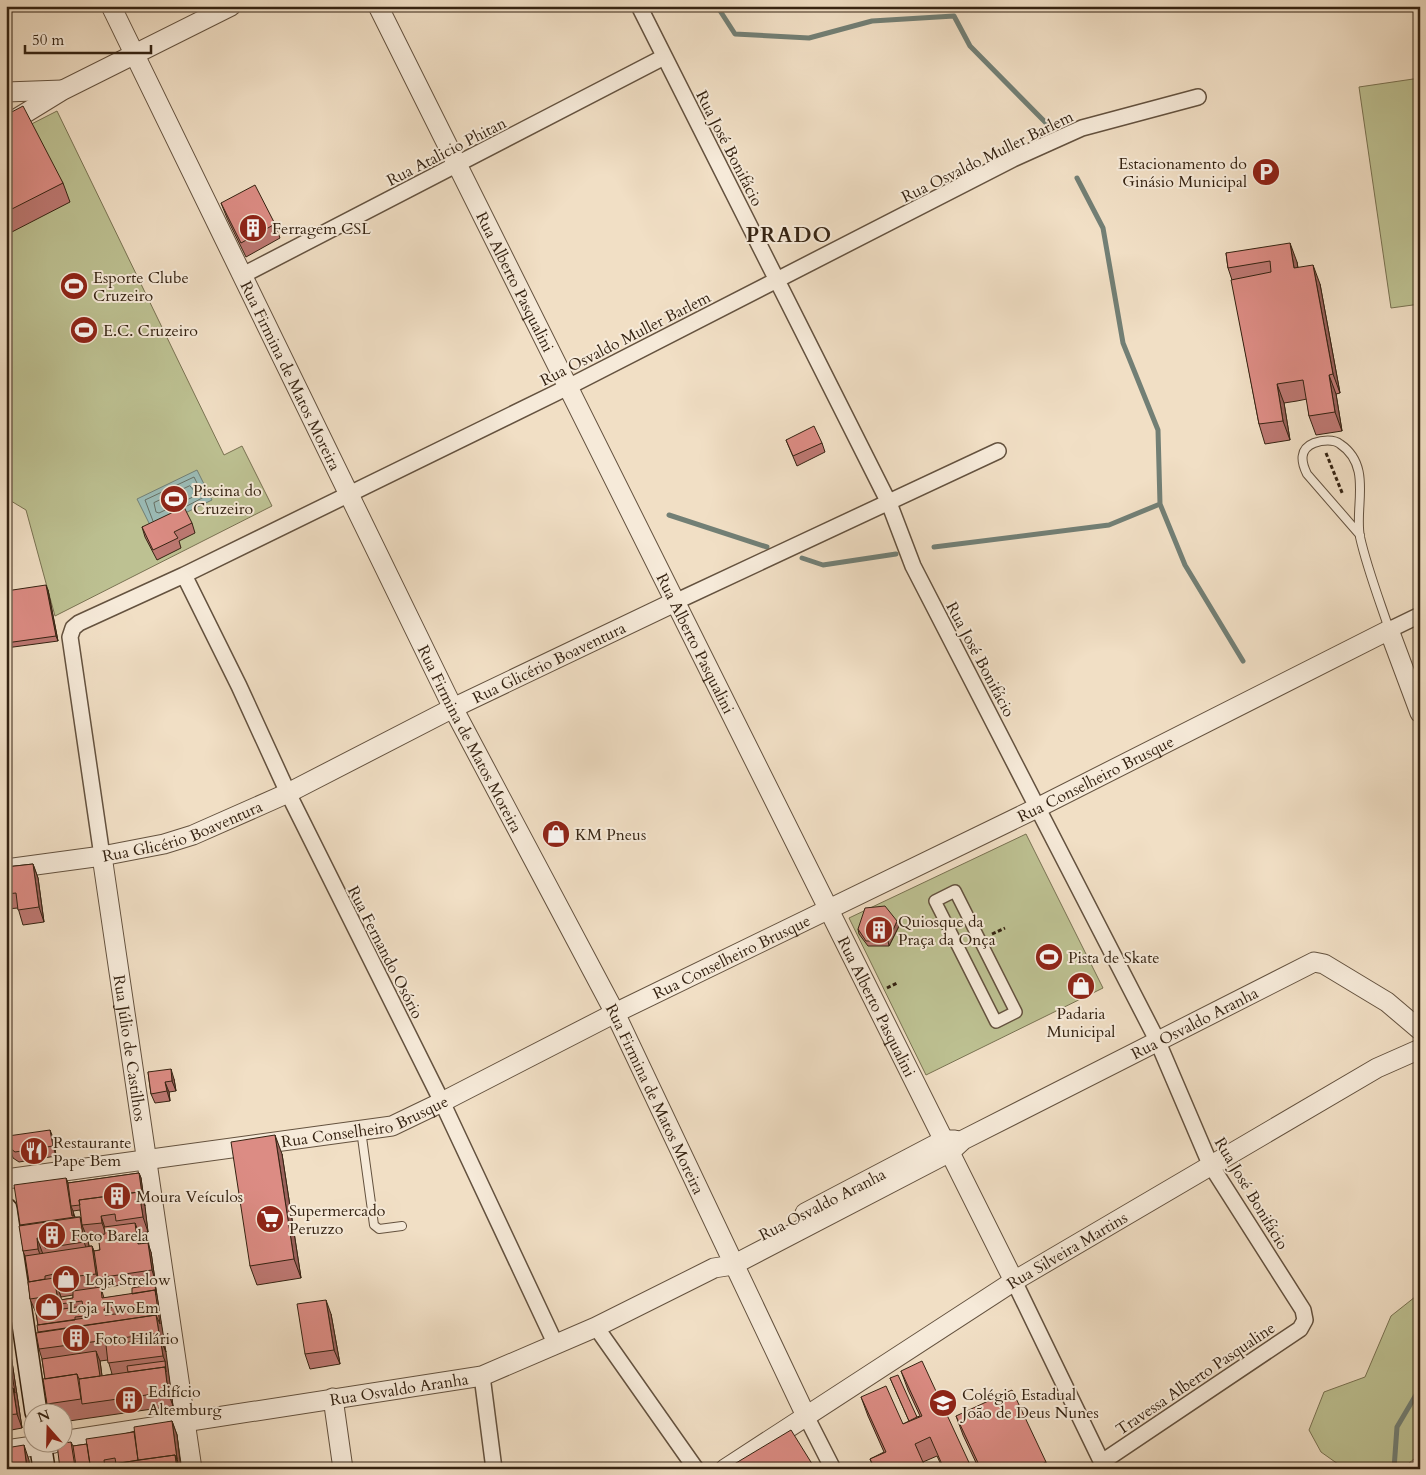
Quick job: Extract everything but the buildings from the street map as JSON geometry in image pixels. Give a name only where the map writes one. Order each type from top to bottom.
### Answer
[{"type":"main road","points":[[6,1209],[35,1402]]},
{"type":"main road","points":[[44,1469],[45,1452]]},
{"type":"street","name":"Rua Firmina de Matos Moreira","points":[[111,6],[453,708],[614,1013],[806,1418],[833,1469]]},
{"type":"street","points":[[6,125],[63,90],[231,6]]},
{"type":"street","name":"Rua Alberto Pasqualini","points":[[378,6],[828,908],[952,1144],[1014,1281]]},
{"type":"street","name":"Rua José Bonifácio","points":[[639,6],[889,503],[913,566],[1039,806],[1157,1040],[1210,1164],[1303,1310],[1305,1320]]},
{"type":"street","name":"Rua Atalicio Phitan","points":[[243,275],[664,57]]},
{"type":"street","points":[[6,92],[63,90]]},
{"type":"street","name":"Rua Osvaldo Muller Barlem","points":[[73,628],[568,387],[1013,159],[1082,128],[1198,97]]},
{"type":"street","name":"Rua Glicério Boaventura","points":[[6,869],[102,856],[164,844],[193,835],[288,793],[453,708],[998,451]]},
{"type":"street","name":"Rua Fernando Osório","points":[[184,575],[239,686],[288,793],[442,1102],[556,1345]]},
{"type":"street","name":"Rua Conselheiro Brusque","points":[[6,1179],[392,1126],[614,1013],[1039,806],[1420,615]]},
{"type":"street","name":"Rua Júlio de Castilhos","points":[[73,628],[70,637],[192,1469]]},
{"type":"street","points":[[1389,630],[1420,713]]},
{"type":"street","points":[[955,891],[975,930],[1016,1012],[996,1022],[935,901],[955,891]]},
{"type":"street","points":[[954,940],[975,930]]},
{"type":"street","points":[[966,964],[987,954]]},
{"type":"street","name":"Rua Osvaldo Aranha","points":[[72,1439],[482,1376],[596,1327],[952,1144],[1314,962],[1324,964],[1386,1002],[1420,1030]]},
{"type":"street","name":"Rua Silveira Martins","points":[[725,1469],[1014,1281],[1210,1164],[1377,1068],[1420,1049]]},
{"type":"street","points":[[1014,1281],[1104,1465]]},
{"type":"street","name":"Travessa Alberto Pasqualine","points":[[1104,1465],[1300,1329],[1305,1320]]},
{"type":"street","points":[[596,1327],[696,1469]]},
{"type":"street","points":[[482,1376],[494,1469]]},
{"type":"street","points":[[333,1398],[343,1469]]},
{"type":"street","points":[[6,1450],[22,1447]]},
{"type":"lane","points":[[1360,535],[1307,474],[1301,463],[1303,453],[1312,444],[1321,441],[1337,441],[1350,451],[1358,472],[1361,496],[1360,535],[1389,630]]},
{"type":"lane","points":[[361,1130],[374,1224],[379,1229],[402,1226]]},
{"type":"path","points":[[1321,441],[1346,501]]},
{"type":"path","points":[[987,937],[1005,928]]},
{"type":"path","points":[[884,989],[897,983]]},
{"type":"green space","points":[[1420,78],[1420,304],[1391,308],[1359,87]]},
{"type":"green space","name":"Esporte Clube Cruzeiro","points":[[57,111],[224,455],[242,446],[272,506],[55,616],[26,510],[6,498],[6,137]]},
{"type":"green space","points":[[1026,834],[1103,988],[926,1075],[849,918]]},
{"type":"green space","points":[[1420,1293],[1420,1454],[1402,1469],[1345,1469],[1321,1452],[1309,1430],[1324,1392],[1365,1377],[1391,1316]]},
{"type":"water","name":"Piscina do Cruzeiro","points":[[197,470],[212,500],[152,529],[137,499]]},
{"type":"waterway","points":[[717,6],[735,34],[809,38],[872,21],[954,16],[970,46],[1051,128]]},
{"type":"waterway","points":[[1077,178],[1103,228],[1123,343],[1158,430],[1160,504],[1185,565],[1243,661]]},
{"type":"waterway","points":[[934,547],[1109,525],[1160,504]]},
{"type":"waterway","points":[[669,515],[767,547]]},
{"type":"waterway","points":[[802,558],[823,565],[896,554]]},
{"type":"waterway","points":[[1394,1469],[1397,1427],[1420,1388]]},
{"type":"place","name":"Estacionamento do Ginásio Municipal","points":[[1266,172]]},
{"type":"place","name":"Ferragem CSL","points":[[253,228]]},
{"type":"place","name":"Esporte Clube Cruzeiro","points":[[74,286]]},
{"type":"place","name":"E.C. Cruzeiro","points":[[84,330]]},
{"type":"place","name":"Piscina do Cruzeiro","points":[[174,499]]},
{"type":"place","name":"KM Pneus","points":[[556,834]]},
{"type":"place","name":"Quiosque da Praça da Onça","points":[[879,930]]},
{"type":"place","name":"Pista de Skate","points":[[1049,957]]},
{"type":"place","name":"Padaria Municipal","points":[[1081,986]]},
{"type":"place","name":"Restaurante Pape Bem","points":[[34,1151]]},
{"type":"place","name":"Moura Veículos","points":[[117,1196]]},
{"type":"place","name":"Supermercado Peruzzo","points":[[270,1219]]},
{"type":"place","name":"Foto Barela","points":[[52,1235]]},
{"type":"place","name":"Loja Strelow","points":[[66,1279]]},
{"type":"place","name":"Loja TwoEm","points":[[49,1307]]},
{"type":"place","name":"Foto Hilário","points":[[76,1338]]},
{"type":"place","name":"Edifício Altemburg","points":[[129,1400]]},
{"type":"place","name":"Colégio Estadual João de Deus Nunes","points":[[943,1403]]},
{"type":"district","name":"PRADO","points":[[789,235]]}]
